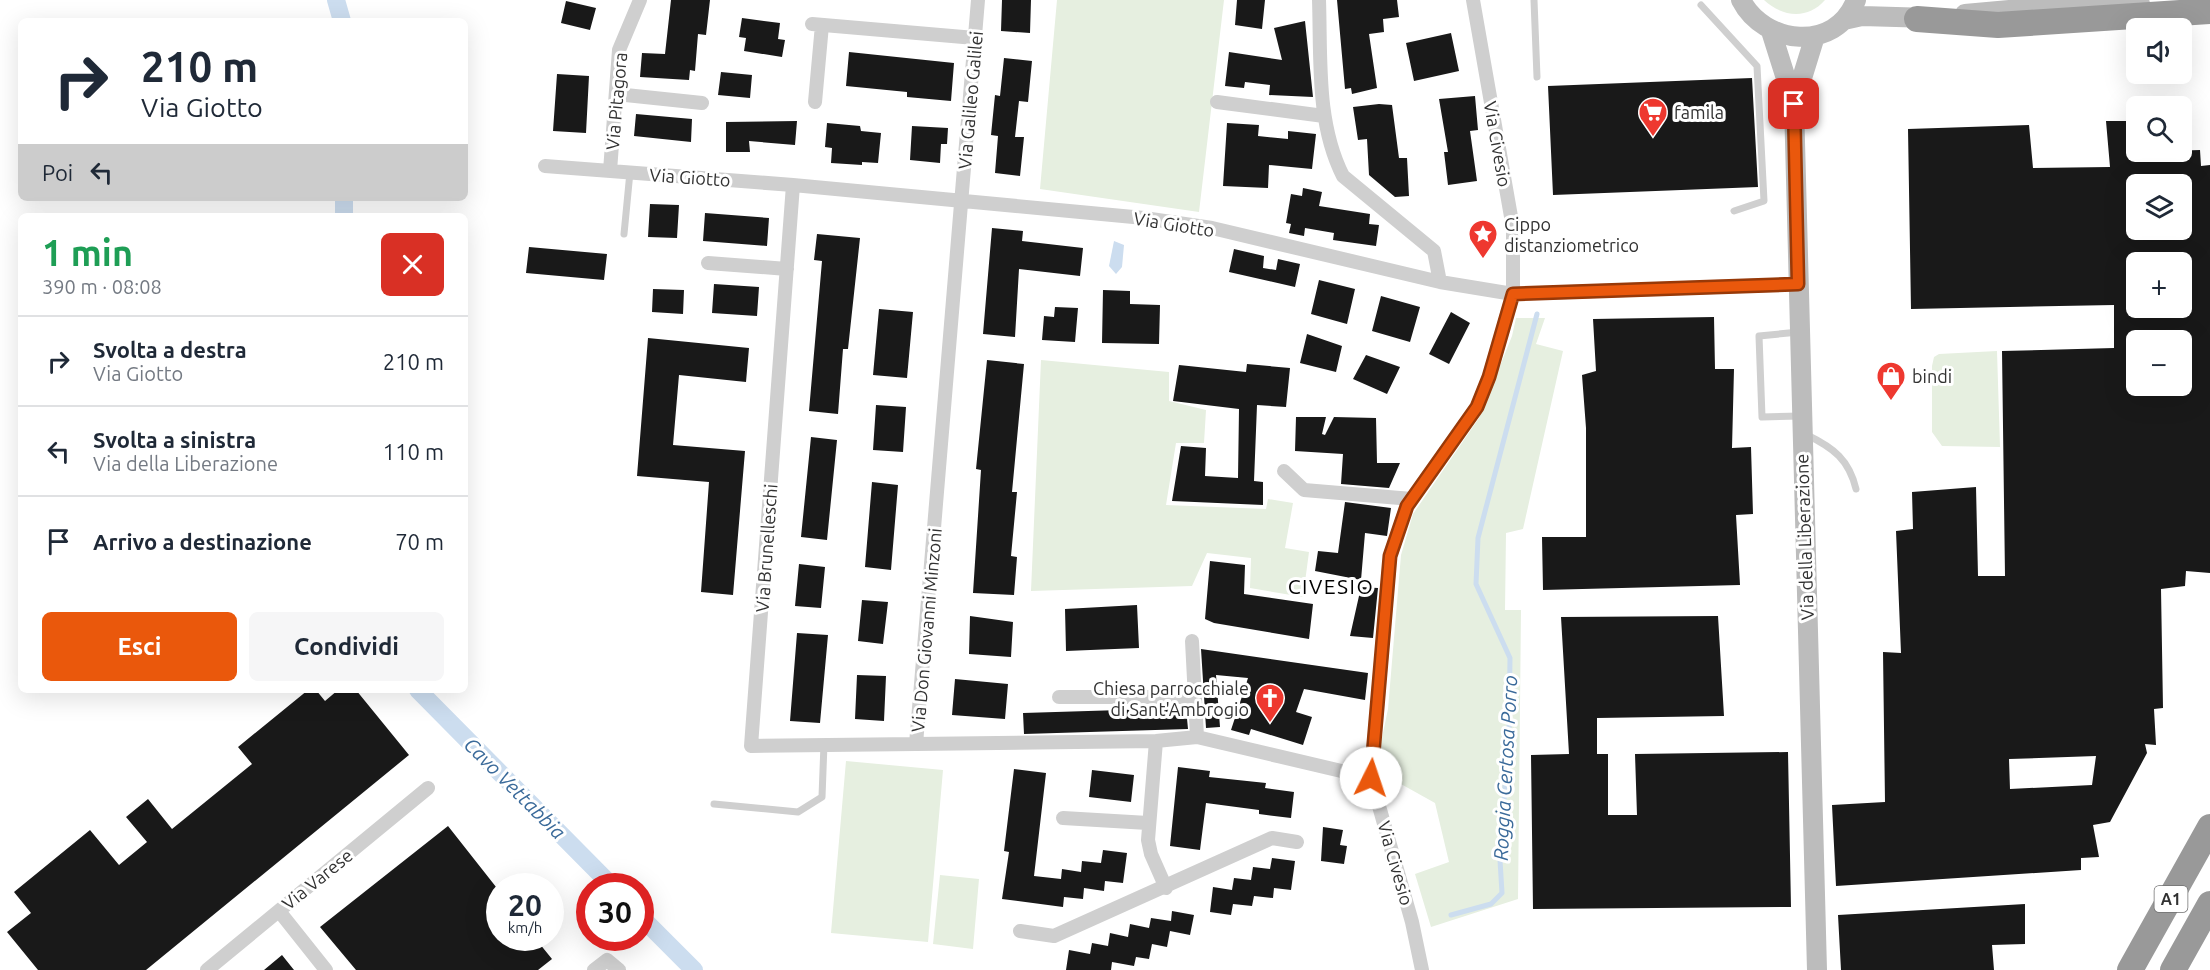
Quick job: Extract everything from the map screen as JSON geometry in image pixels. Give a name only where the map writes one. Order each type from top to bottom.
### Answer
[{"type":"highway","points":[[1917,19],[1998,25],[2210,11]]},
{"type":"highway","name":"A1","points":[[2130,970],[2210,826]]},
{"type":"highway","name":"A1","points":[[2173,970],[2210,904]]},
{"type":"street","name":"Via Pitagora","points":[[610,171],[619,50],[640,0]]},
{"type":"street","name":"Via Galileo Galilei","points":[[961,200],[978,0]]},
{"type":"street","points":[[1319,0],[1324,116],[1335,160],[1343,176],[1434,251],[1440,282]]},
{"type":"street","name":"Via Civesio","points":[[1422,970],[1412,922],[1371,778],[1390,556],[1396,534],[1412,499],[1477,407],[1489,377],[1513,294],[1513,228],[1473,0]]},
{"type":"street","points":[[1741,0],[1758,23],[1784,36],[1815,36],[1844,20],[1862,16],[1917,19],[2042,7],[2210,1]]},
{"type":"street","points":[[1844,20],[1856,0]]},
{"type":"street","points":[[815,102],[817,25],[975,38]]},
{"type":"street","name":"Via della Liberazione","points":[[1771,31],[1794,104],[1816,970]]},
{"type":"street","name":"Via della Liberazione","points":[[1794,104],[1815,36]]},
{"type":"street","points":[[616,94],[702,103]]},
{"type":"street","points":[[1217,102],[1324,116]]},
{"type":"street","name":"Via Giotto","points":[[545,166],[794,185],[1144,218],[1212,228],[1440,282],[1513,294],[1798,284]]},
{"type":"street","name":"Via Brunelleschi","points":[[794,185],[751,746],[824,743],[916,744]]},
{"type":"street","name":"Via Don Giovanni Minzoni","points":[[961,200],[916,744],[1156,741],[1197,737],[1371,778]]},
{"type":"street","points":[[708,263],[787,269]]},
{"type":"street","points":[[1284,471],[1304,490],[1412,499]]},
{"type":"street","points":[[1192,641],[1197,737]]},
{"type":"street","points":[[1059,697],[1194,698]]},
{"type":"street","points":[[1156,741],[1148,823],[1150,854],[1166,888]]},
{"type":"street","name":"Via Varese","points":[[207,970],[428,789]]},
{"type":"street","points":[[1063,818],[1148,823]]},
{"type":"street","points":[[1020,931],[1054,936],[1166,888],[1272,838],[1297,842]]},
{"type":"street","points":[[279,911],[326,970]]},
{"type":"street","points":[[594,970],[607,960],[619,970]]},
{"type":"lane","points":[[1534,0],[1537,77]]},
{"type":"lane","points":[[1701,5],[1757,66],[1764,201],[1734,211]]},
{"type":"lane","points":[[624,234],[630,172]]},
{"type":"lane","points":[[1799,332],[1759,336],[1762,417],[1801,425],[1837,453],[1851,470],[1856,489]]},
{"type":"lane","points":[[714,804],[798,812],[822,797],[824,743]]},
{"type":"green space","points":[[1057,0],[1224,0],[1199,212],[1040,189]]},
{"type":"green space","points":[[1764,0],[1825,0],[1811,11],[1795,14],[1779,10]]},
{"type":"green space","points":[[1516,318],[1545,318],[1536,344],[1563,351],[1523,529],[1506,533],[1505,610],[1521,610],[1518,899],[1431,927],[1415,874],[1449,862],[1435,803],[1383,774],[1379,752],[1388,709],[1401,555],[1413,514],[1479,418],[1512,336]]},
{"type":"green space","points":[[1997,351],[2000,447],[1942,446],[1932,432],[1934,357],[1939,354]]},
{"type":"green space","points":[[1041,360],[1169,372],[1169,401],[1206,410],[1204,443],[1176,443],[1166,505],[1266,509],[1268,499],[1293,503],[1285,548],[1309,552],[1303,597],[1250,588],[1251,558],[1207,553],[1192,586],[1031,591]]},
{"type":"green space","points":[[846,761],[943,770],[928,942],[831,933]]},
{"type":"green space","points":[[940,875],[979,879],[973,949],[933,944]]},
{"type":"water","points":[[1114,241],[1124,245],[1122,267],[1116,274],[1109,266]]},
{"type":"building","points":[[671,0],[710,0],[706,35],[698,34],[695,71],[690,70],[689,80],[640,77],[642,53],[665,54]]},
{"type":"building","points":[[1002,0],[1031,0],[1030,33],[1001,31]]},
{"type":"building","points":[[1237,0],[1265,0],[1262,29],[1235,25]]},
{"type":"building","points":[[1337,0],[1397,0],[1399,17],[1383,19],[1384,32],[1369,34],[1377,88],[1352,94],[1351,88],[1345,89]]},
{"type":"building","points":[[566,1],[596,8],[590,30],[561,23]]},
{"type":"building","points":[[742,18],[780,23],[778,39],[785,40],[782,57],[744,51],[746,38],[739,37]]},
{"type":"building","points":[[1305,21],[1313,97],[1269,95],[1270,85],[1245,82],[1244,88],[1225,86],[1229,52],[1282,60],[1274,28]]},
{"type":"building","points":[[1451,33],[1459,71],[1414,81],[1406,43]]},
{"type":"building","points":[[849,52],[954,63],[951,101],[907,97],[907,92],[846,86]]},
{"type":"building","points":[[1004,58],[1032,61],[1028,102],[1019,101],[1015,137],[1024,137],[1020,176],[995,173],[998,136],[991,135],[995,95],[1000,96]]},
{"type":"building","points":[[721,72],[752,75],[750,98],[718,95]]},
{"type":"building","points":[[557,74],[589,76],[586,133],[553,131]]},
{"type":"building","points":[[1752,78],[1758,187],[1553,195],[1548,86]]},
{"type":"building","points":[[1475,96],[1478,130],[1470,131],[1477,181],[1448,185],[1444,152],[1448,152],[1439,99]]},
{"type":"building","points":[[1392,105],[1399,158],[1407,158],[1409,196],[1395,197],[1369,175],[1367,139],[1358,140],[1353,107]]},
{"type":"building","points":[[636,114],[692,119],[691,142],[634,136]]},
{"type":"building","points":[[797,121],[795,145],[749,141],[750,152],[726,152],[726,122]]},
{"type":"building","points":[[2106,121],[2126,121],[2126,162],[2192,162],[2192,150],[2200,150],[2201,166],[2210,165],[2210,573],[2186,571],[2185,586],[2161,589],[2163,708],[2154,709],[2156,745],[2145,744],[2147,753],[2110,822],[2093,825],[2099,857],[2081,858],[2081,870],[1836,886],[1832,805],[1885,802],[1883,652],[1901,653],[1896,531],[1913,529],[1912,492],[1976,487],[1978,576],[2005,576],[2002,351],[2114,348],[2114,305],[1911,309],[1908,129],[2029,125],[2033,168],[2110,167]],"holes":[[[2096,756],[2092,785],[2010,789],[2009,759]]]},
{"type":"building","points":[[827,123],[860,126],[861,131],[881,133],[878,163],[862,162],[862,165],[831,163],[832,148],[825,147]]},
{"type":"building","points":[[1227,123],[1259,125],[1258,136],[1288,139],[1288,131],[1316,134],[1312,169],[1269,165],[1268,188],[1223,186]]},
{"type":"building","points":[[912,126],[948,128],[947,144],[941,144],[940,163],[910,160]]},
{"type":"building","points":[[1303,188],[1322,192],[1319,206],[1370,214],[1369,224],[1379,225],[1376,246],[1333,240],[1334,233],[1305,228],[1304,236],[1289,233],[1291,224],[1286,223],[1291,194],[1302,196]]},
{"type":"building","points":[[650,204],[679,205],[677,238],[648,237]]},
{"type":"building","points":[[705,213],[769,218],[767,246],[703,241]]},
{"type":"building","points":[[992,228],[1023,231],[1022,241],[1083,248],[1080,276],[1019,269],[1015,337],[983,334]]},
{"type":"building","points":[[817,234],[860,238],[848,349],[843,349],[838,414],[809,411],[822,261],[814,260]]},
{"type":"building","points":[[529,247],[607,254],[604,280],[526,273]]},
{"type":"building","points":[[1234,249],[1264,256],[1263,268],[1276,270],[1278,259],[1300,264],[1295,287],[1229,272]]},
{"type":"building","points":[[1319,280],[1355,289],[1347,324],[1311,314]]},
{"type":"building","points":[[714,284],[759,287],[757,316],[712,313]]},
{"type":"building","points":[[653,289],[684,290],[683,314],[652,312]]},
{"type":"building","points":[[1103,290],[1130,291],[1130,304],[1160,305],[1159,344],[1102,343]]},
{"type":"building","points":[[1381,296],[1420,307],[1410,342],[1372,331]]},
{"type":"building","points":[[1055,307],[1078,308],[1075,342],[1042,340],[1044,316],[1054,317]]},
{"type":"building","points":[[879,309],[913,312],[907,378],[873,375]]},
{"type":"building","points":[[1451,312],[1470,323],[1449,364],[1429,354]]},
{"type":"building","points":[[1714,317],[1715,369],[1734,369],[1732,448],[1751,447],[1753,514],[1736,515],[1740,585],[1543,590],[1542,537],[1586,537],[1586,428],[1582,375],[1596,371],[1593,319]]},
{"type":"building","points":[[1307,334],[1342,346],[1336,372],[1300,363]]},
{"type":"building","points":[[648,338],[749,348],[746,382],[679,375],[673,445],[745,451],[733,595],[701,592],[709,482],[637,476]]},
{"type":"building","points":[[1366,355],[1400,367],[1387,394],[1353,379]]},
{"type":"building","points":[[987,360],[1024,364],[1012,492],[1017,492],[1011,556],[1017,557],[1014,595],[973,593],[981,470],[976,469]]},
{"type":"building","points":[[1247,364],[1290,368],[1286,407],[1257,405],[1254,481],[1263,482],[1263,505],[1172,501],[1181,446],[1206,448],[1205,476],[1238,478],[1239,409],[1173,401],[1179,365],[1246,372]]},
{"type":"building","points":[[876,405],[906,407],[903,452],[873,450]]},
{"type":"building","points":[[1296,417],[1326,417],[1322,434],[1325,435],[1334,417],[1376,418],[1377,463],[1400,463],[1389,488],[1341,484],[1343,454],[1295,451]]},
{"type":"building","points":[[811,437],[837,440],[827,540],[801,537]]},
{"type":"building","points":[[872,482],[898,485],[891,570],[865,567]]},
{"type":"building","points":[[1345,502],[1391,508],[1387,536],[1365,533],[1361,580],[1315,571],[1318,551],[1338,553]]},
{"type":"building","points":[[1210,561],[1245,565],[1244,594],[1313,604],[1309,639],[1214,623],[1205,619]]},
{"type":"building","points":[[799,564],[825,567],[821,608],[795,606]]},
{"type":"building","points":[[1361,587],[1378,588],[1373,638],[1350,636]]},
{"type":"building","points":[[862,600],[888,602],[883,644],[858,641]]},
{"type":"building","points":[[1137,605],[1139,648],[1066,651],[1065,609]]},
{"type":"building","points":[[970,616],[1013,622],[1011,657],[969,654]]},
{"type":"building","points":[[1718,616],[1724,716],[1597,718],[1597,754],[1608,754],[1608,815],[1637,815],[1635,754],[1788,752],[1791,907],[1533,909],[1531,755],[1569,754],[1561,617]]},
{"type":"building","points":[[797,633],[828,635],[820,723],[790,721]]},
{"type":"building","points":[[1201,649],[1368,673],[1365,700],[1304,689],[1296,712],[1312,717],[1303,745],[1251,729],[1249,735],[1231,730],[1248,678],[1216,675],[1220,727],[1206,728]]},
{"type":"building","points":[[857,675],[886,676],[884,721],[855,719]]},
{"type":"building","points":[[955,679],[1008,684],[1005,719],[952,715]]},
{"type":"building","points":[[304,693],[318,693],[325,701],[334,693],[358,693],[409,755],[146,970],[38,970],[7,932],[31,913],[14,892],[90,830],[119,865],[147,842],[126,817],[148,799],[172,829],[252,764],[238,747]]},
{"type":"building","points":[[1186,708],[1188,729],[1024,734],[1023,713]]},
{"type":"building","points":[[1178,767],[1210,771],[1209,777],[1266,783],[1265,788],[1294,792],[1291,818],[1259,814],[1259,810],[1206,803],[1200,850],[1170,846]]},
{"type":"building","points":[[1014,769],[1046,773],[1034,876],[1061,879],[1062,869],[1081,872],[1082,861],[1101,863],[1103,850],[1127,853],[1123,883],[1105,881],[1104,891],[1084,888],[1083,899],[1064,897],[1063,907],[1002,899],[1009,852],[1004,851]]},
{"type":"building","points":[[1092,770],[1134,775],[1131,802],[1089,797]]},
{"type":"building","points":[[448,826],[486,874],[486,951],[546,951],[552,959],[538,970],[356,970],[320,927]]},
{"type":"building","points":[[1323,827],[1343,830],[1340,845],[1347,846],[1344,864],[1321,861]]},
{"type":"building","points":[[1272,858],[1295,861],[1291,890],[1274,888],[1273,898],[1254,896],[1252,906],[1233,904],[1231,915],[1210,912],[1213,887],[1232,890],[1234,878],[1251,880],[1253,867],[1270,869]]},
{"type":"building","points":[[2025,904],[2025,944],[1992,945],[1994,970],[1841,970],[1838,915]]},
{"type":"building","points":[[1172,911],[1194,915],[1190,935],[1170,931],[1167,947],[1152,944],[1149,959],[1136,957],[1134,966],[1112,962],[1111,970],[1066,970],[1069,950],[1090,954],[1092,943],[1108,946],[1110,933],[1128,937],[1130,924],[1149,928],[1151,918],[1171,921]]},
{"type":"building","points":[[282,955],[294,970],[264,970]]},
{"type":"waterway","name":"Cavo Vettabbia","points":[[336,0],[341,18]]},
{"type":"waterway","name":"Cavo Vettabbia","points":[[344,201],[344,213]]},
{"type":"waterway","name":"Roggia Certosa Porro","points":[[1451,915],[1491,904],[1502,893],[1500,860],[1509,727],[1510,658],[1476,584],[1478,538],[1537,314]]},
{"type":"waterway","name":"Cavo Vettabbia","points":[[421,693],[599,873]]},
{"type":"waterway","name":"Cavo Vettabbia","points":[[654,930],[694,970]]},
{"type":"place","name":"famila","points":[[1653,138]]},
{"type":"place","name":"Cippo distanziometrico","points":[[1483,260]]},
{"type":"place","name":"bindi","points":[[1891,402]]},
{"type":"place","name":"Chiesa parrocchiale di Sant'Ambrogio","points":[[1270,724]]},
{"type":"district","name":"CIVESIO","points":[[1331,586]]},
{"type":"route","points":[[1371,778],[1390,556],[1396,534],[1407,506],[1418,488],[1477,407],[1489,377],[1513,294],[1798,284],[1794,104]]}]
